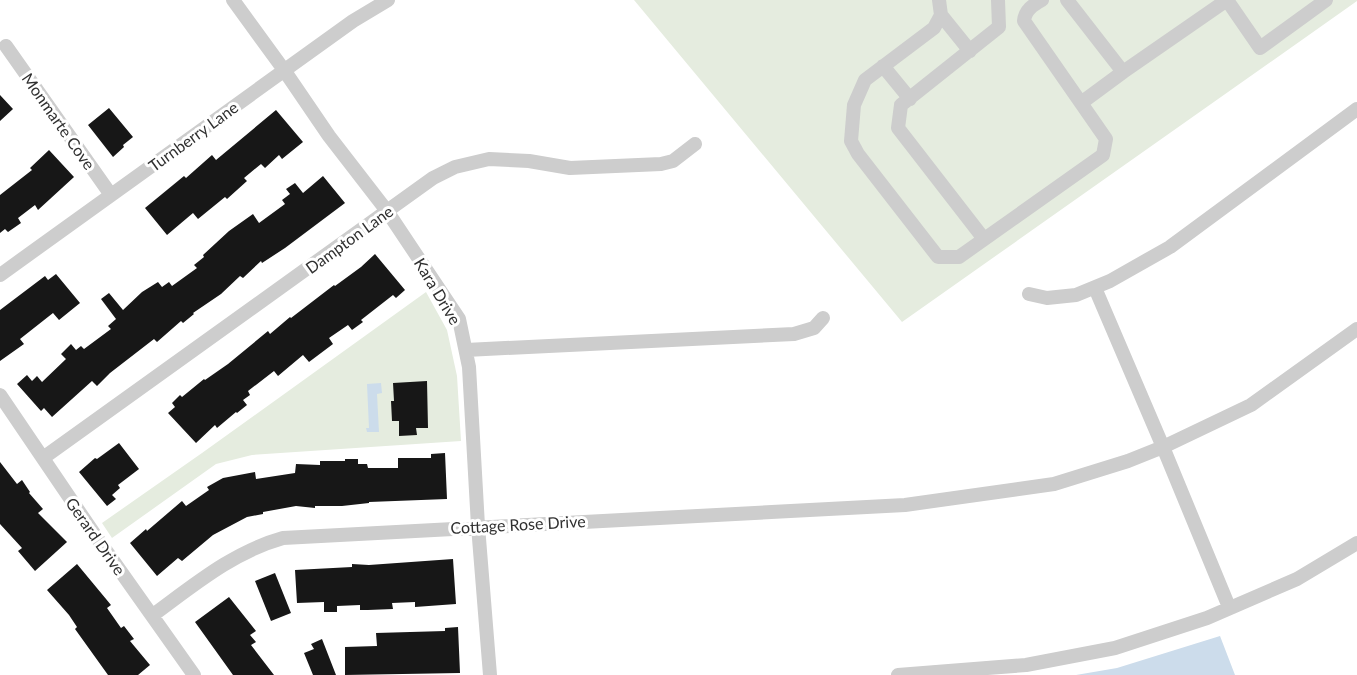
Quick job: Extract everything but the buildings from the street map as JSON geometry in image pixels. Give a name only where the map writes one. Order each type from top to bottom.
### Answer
[{"type":"street","name":"Kara Drive","points":[[232,0],[329,136],[387,211],[459,319],[466,350],[490,675]]},
{"type":"street","name":"Turnberry Lane","points":[[0,275],[353,21],[388,0]]},
{"type":"street","points":[[939,0],[941,15],[970,51]]},
{"type":"street","points":[[941,15],[933,28],[865,80],[854,105],[851,141],[858,154],[938,257],[959,257],[1103,155],[1106,139],[1024,21],[1024,16],[1030,8],[1042,0]]},
{"type":"street","points":[[1067,0],[1123,72]]},
{"type":"street","points":[[1082,103],[1227,0],[1260,48],[1326,0]]},
{"type":"street","points":[[984,239],[898,128],[901,105],[999,27],[998,7],[1024,16]]},
{"type":"street","name":"Monmarte Cove","points":[[6,46],[111,195]]},
{"type":"street","points":[[884,66],[910,99]]},
{"type":"street","points":[[1029,294],[1047,298],[1076,295],[1110,281],[1170,247],[1357,109]]},
{"type":"street","name":"Dampton Lane","points":[[43,458],[433,178],[455,167],[472,162],[508,159],[570,168],[661,164],[673,161],[694,144]]},
{"type":"street","points":[[1095,288],[1164,447],[1229,607]]},
{"type":"street","points":[[466,350],[794,334],[814,328],[823,318]]},
{"type":"street","name":"Cottage Rose Drive","points":[[153,615],[230,560],[259,544],[283,538],[905,505],[1054,484],[1164,447],[1251,405],[1357,329]]},
{"type":"street","name":"Gerard Drive","points":[[0,395],[194,675]]},
{"type":"street","points":[[898,675],[1026,665],[1115,648],[1207,618],[1297,579],[1357,543]]},
{"type":"shaded area","points":[[634,0],[1357,0],[1357,1],[902,322]]},
{"type":"shaded area","points":[[426,292],[447,330],[457,376],[461,441],[252,455],[216,464],[112,538],[102,523]]},
{"type":"water","points":[[381,383],[382,393],[377,394],[379,432],[367,432],[366,428],[369,428],[367,384]]},
{"type":"water","points":[[1220,636],[1235,675],[1076,675],[1117,668]]}]
